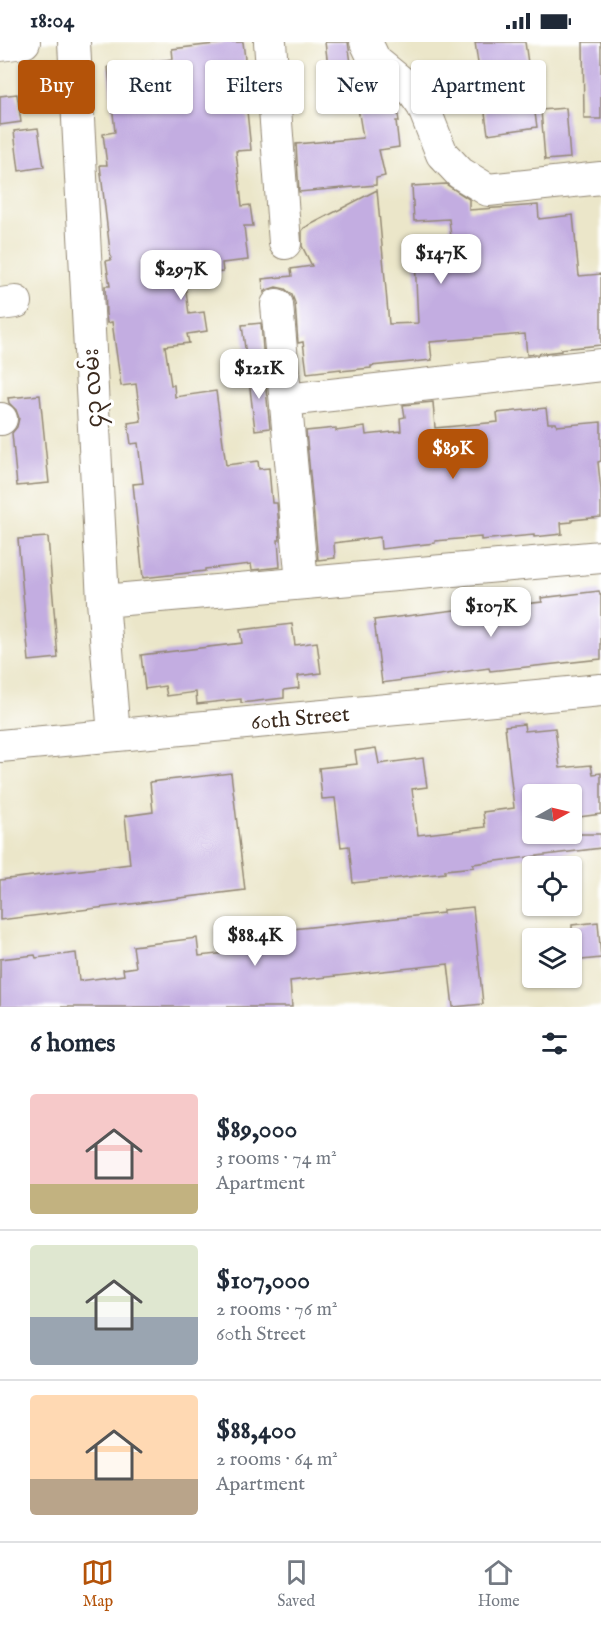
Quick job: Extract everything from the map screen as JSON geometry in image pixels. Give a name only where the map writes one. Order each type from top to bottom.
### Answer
[{"type":"street","points":[[0,45],[24,42]]},
{"type":"street","name":"၄၃ လမ်း","points":[[74,42],[104,601],[114,735]]},
{"type":"street","points":[[270,42],[285,243]]},
{"type":"street","points":[[366,42],[375,61],[413,92],[423,106],[442,154],[460,173],[488,190],[601,178]]},
{"type":"street","points":[[277,306],[302,584]]},
{"type":"street","points":[[286,400],[601,365]]},
{"type":"street","points":[[104,601],[601,556]]},
{"type":"street","name":"60th Street","points":[[0,747],[601,690]]},
{"type":"building","points":[[243,42],[245,60],[205,60],[205,114],[247,114],[251,150],[236,151],[242,206],[250,205],[253,226],[244,226],[248,260],[222,263],[223,272],[184,275],[189,314],[204,312],[207,331],[187,334],[189,343],[165,346],[175,397],[216,391],[226,465],[258,461],[259,469],[269,468],[272,503],[277,503],[280,567],[252,570],[251,564],[143,578],[133,484],[143,483],[138,443],[131,444],[128,423],[141,421],[136,384],[121,386],[112,322],[107,323],[105,286],[110,286],[106,261],[111,260],[100,165],[107,165],[103,134],[115,132],[113,114],[193,114],[193,60],[165,60],[173,59],[172,49]]},
{"type":"building","points":[[325,42],[348,42],[351,60],[327,60]]},
{"type":"building","points":[[475,42],[525,42],[528,60],[478,60]]},
{"type":"building","points":[[583,42],[601,42],[601,119],[584,119]]},
{"type":"building","points":[[17,94],[18,114],[21,122],[0,125],[0,96]]},
{"type":"building","points":[[566,108],[570,158],[545,160],[541,114],[546,114],[546,110]]},
{"type":"building","points":[[359,114],[398,114],[399,121],[396,121],[399,147],[379,150],[385,176],[376,178],[376,185],[299,192],[296,144],[363,138]]},
{"type":"building","points":[[485,114],[535,114],[537,127],[488,134]]},
{"type":"building","points":[[38,128],[44,167],[19,171],[14,131]]},
{"type":"building","points":[[446,184],[469,199],[469,210],[538,205],[539,219],[573,215],[579,276],[601,274],[601,345],[527,355],[525,334],[430,342],[432,360],[307,373],[303,342],[298,343],[295,303],[292,295],[285,289],[276,287],[264,293],[262,279],[292,276],[291,269],[312,266],[302,246],[304,228],[377,190],[389,324],[418,323],[415,259],[453,255],[449,219],[414,221],[412,186]]},
{"type":"building","points":[[261,323],[264,362],[247,364],[242,325]]},
{"type":"building","points":[[264,370],[270,428],[255,430],[248,372]]},
{"type":"building","points":[[40,395],[49,483],[17,486],[12,433],[17,427],[19,418],[8,398]]},
{"type":"building","points":[[433,402],[435,428],[498,422],[497,413],[546,408],[548,423],[556,423],[557,426],[601,422],[601,461],[598,462],[601,517],[561,523],[562,534],[534,537],[534,535],[481,540],[481,537],[381,549],[380,537],[334,543],[335,558],[318,560],[306,431],[336,428],[336,431],[365,427],[366,435],[401,431],[400,418],[405,417],[403,405]]},
{"type":"building","points":[[48,537],[58,658],[29,661],[18,539]]},
{"type":"building","points":[[599,591],[601,594],[601,659],[490,671],[489,668],[382,683],[374,620],[542,602],[541,598]]},
{"type":"building","points":[[292,624],[295,645],[317,642],[321,673],[298,676],[299,688],[284,690],[284,698],[241,703],[241,699],[197,704],[196,692],[167,696],[165,686],[145,689],[141,655],[242,643],[240,630]]},
{"type":"building","points":[[524,724],[525,731],[555,728],[560,768],[591,765],[593,774],[601,773],[601,814],[582,817],[582,784],[522,784],[522,844],[582,844],[582,834],[601,834],[601,848],[522,856],[522,858],[473,864],[474,867],[445,870],[445,873],[353,883],[349,846],[341,847],[335,798],[322,799],[319,768],[357,764],[355,751],[376,748],[379,764],[423,758],[427,787],[412,789],[418,835],[485,827],[483,812],[514,808],[505,726]]},
{"type":"building","points":[[231,773],[245,890],[0,920],[0,880],[130,864],[125,816],[153,812],[150,782]]},
{"type":"building","points":[[473,907],[483,1004],[453,1007],[448,964],[290,981],[292,1007],[0,1007],[0,959],[35,955],[36,958],[76,953],[79,981],[124,975],[123,969],[136,967],[133,946],[197,938],[199,956],[266,949],[264,932],[443,913],[443,910]]},
{"type":"building","points":[[598,922],[601,958],[582,960],[582,928],[572,928],[572,925]]}]
